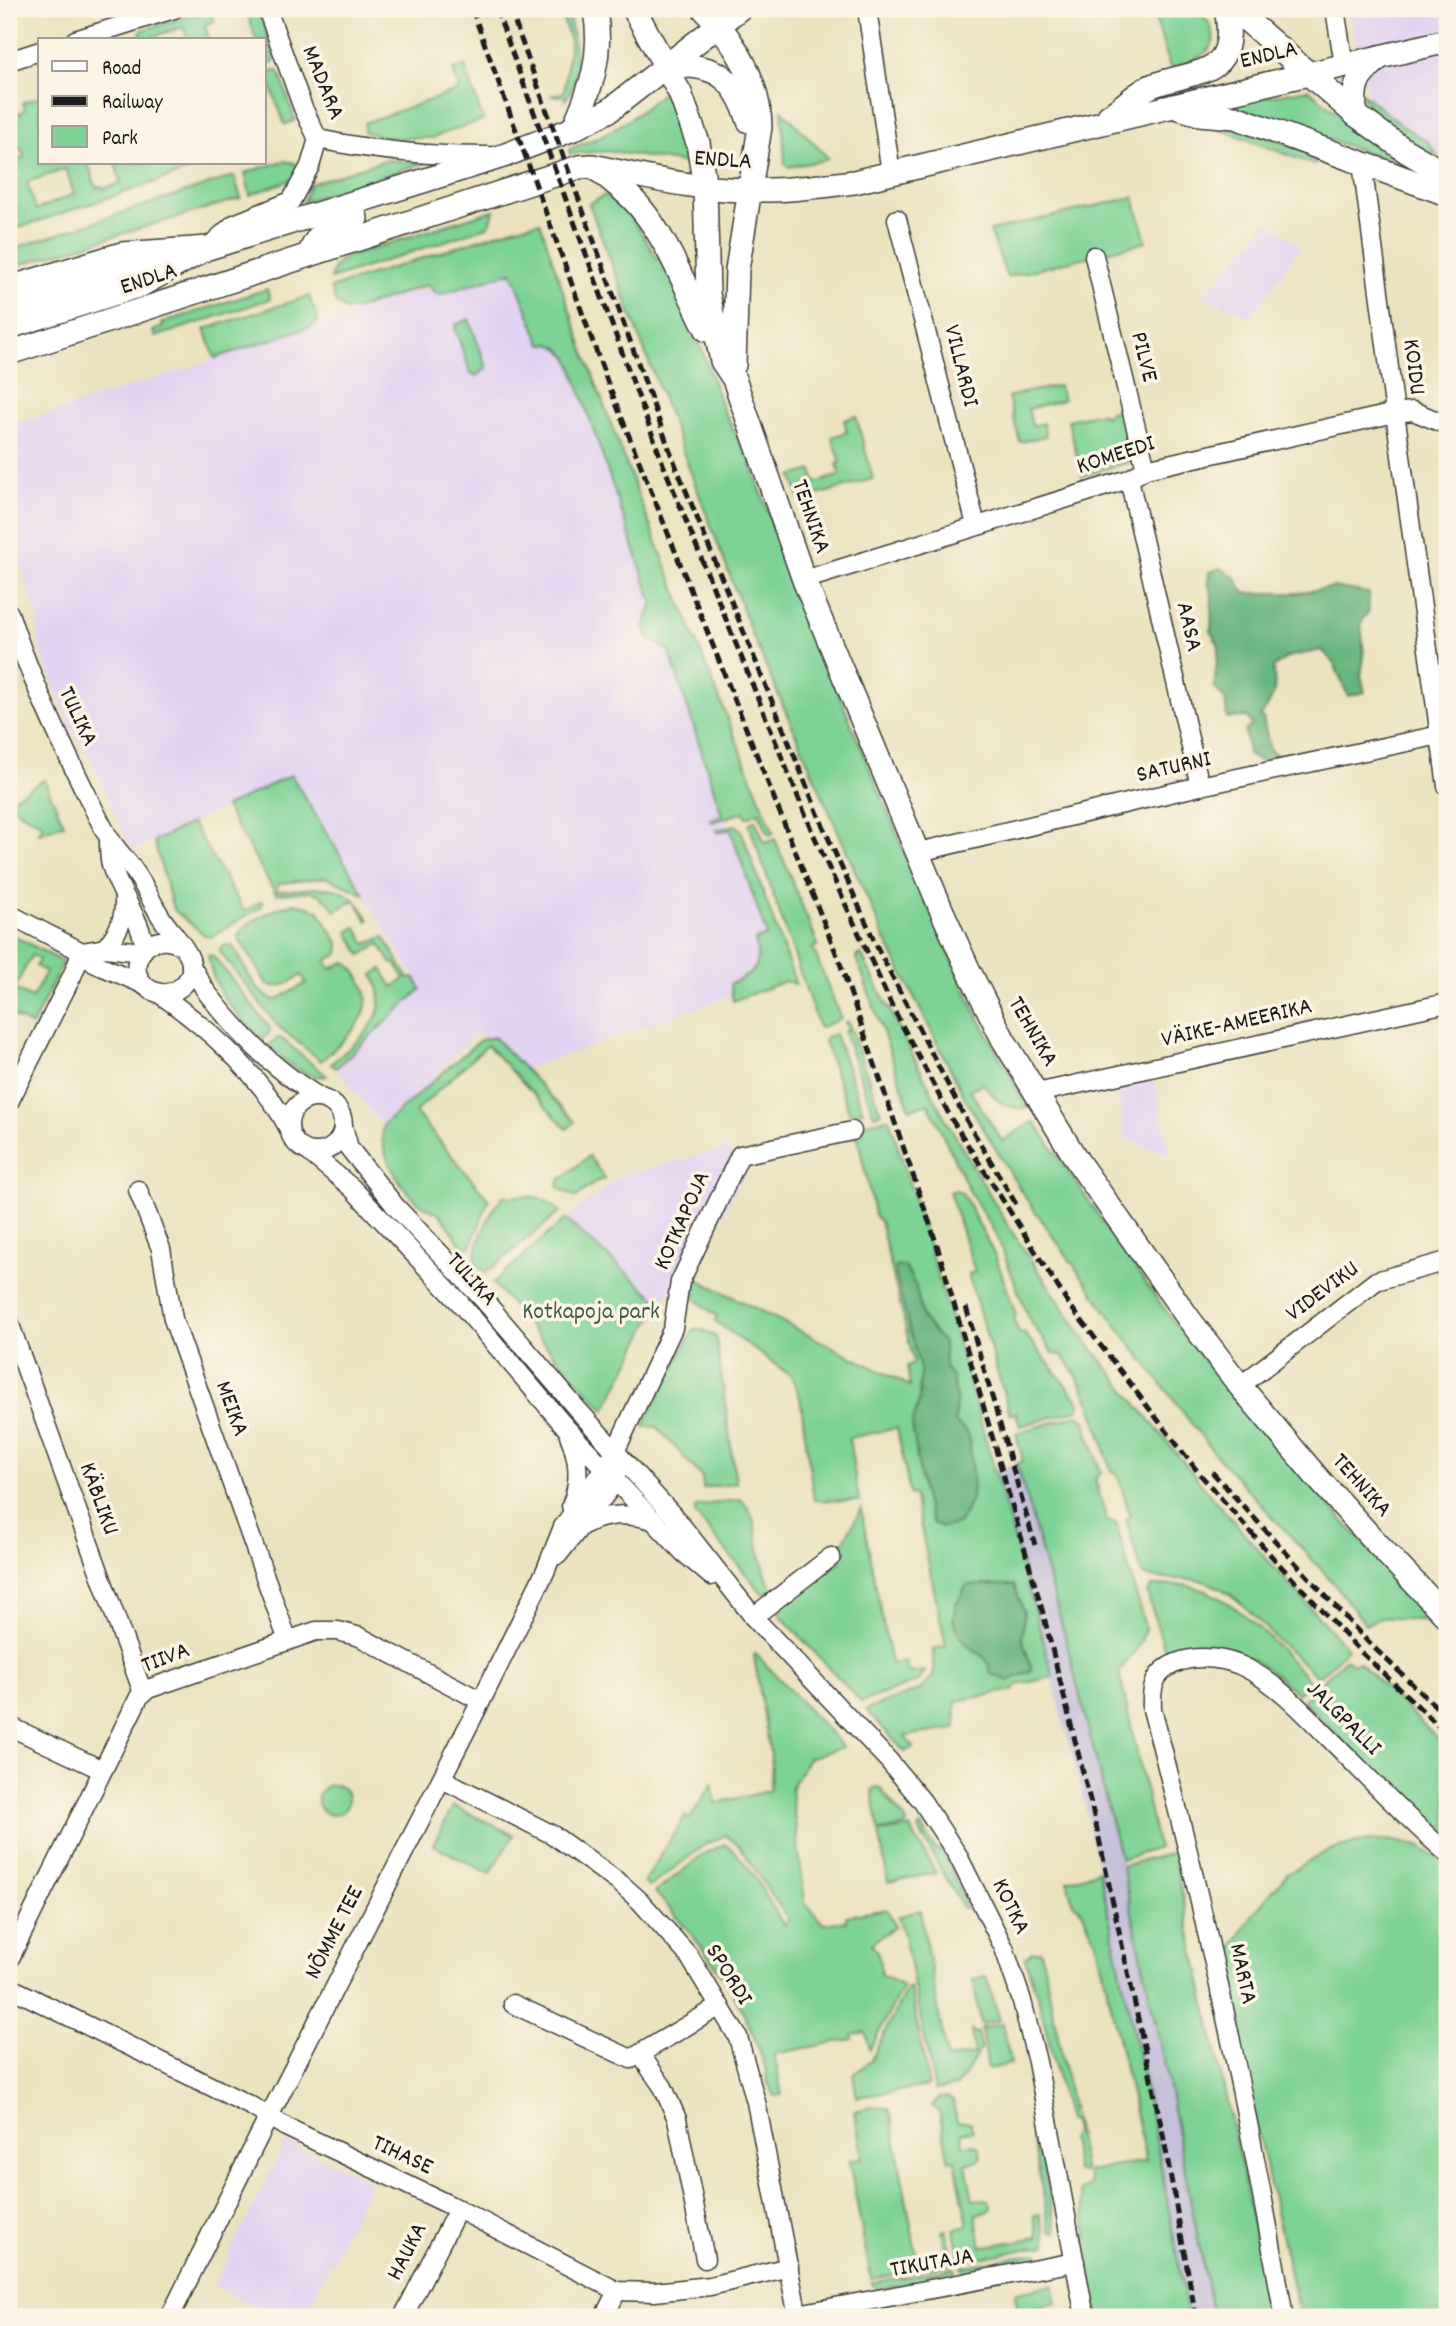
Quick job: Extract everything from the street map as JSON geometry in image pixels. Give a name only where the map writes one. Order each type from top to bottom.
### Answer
[{"type":"main road","points":[[573,129],[591,89],[597,67],[599,37],[596,9]]},
{"type":"main road","name":"TEHNIKA","points":[[634,9],[680,93],[698,143],[705,187],[708,294],[728,370],[804,580],[968,970],[1003,1039],[1078,1162],[1119,1223],[1240,1386],[1369,1535],[1447,1616]]},
{"type":"main road","name":"ENDLA","points":[[9,288],[122,254],[208,248],[503,156],[573,129],[610,110],[666,66],[711,17],[739,9]]},
{"type":"main road","points":[[1098,124],[1151,86],[1199,74],[1215,66],[1226,47],[1229,23],[1226,9]]},
{"type":"main road","points":[[1234,9],[1356,115],[1406,151],[1447,175]]},
{"type":"main road","name":"TEHNIKA","points":[[711,17],[743,62],[755,95],[760,127],[737,270],[733,338],[728,370]]},
{"type":"main road","name":"ENDLA","points":[[9,353],[579,167],[592,166],[680,184],[750,190],[788,190],[854,182],[1447,41]]},
{"type":"main road","points":[[1356,115],[1353,98],[1355,85],[1362,74],[1380,57]]},
{"type":"main road","points":[[666,66],[691,65],[716,72],[727,80],[742,98],[755,159]]},
{"type":"main road","points":[[1172,106],[1199,114],[1235,117],[1447,194]]},
{"type":"main road","points":[[309,255],[316,238],[325,229],[459,183],[503,156]]},
{"type":"main road","points":[[592,166],[621,188],[653,225],[678,268],[728,370]]},
{"type":"main road","points":[[9,307],[208,248]]},
{"type":"main road","points":[[9,327],[141,285],[208,248]]},
{"type":"street","points":[[81,38],[174,9]]},
{"type":"street","name":"MADARA","points":[[208,248],[234,224],[291,201],[310,166],[318,139],[303,108],[267,9]]},
{"type":"street","points":[[867,9],[891,173]]},
{"type":"street","points":[[1335,9],[1344,65]]},
{"type":"street","points":[[9,61],[38,52]]},
{"type":"street","points":[[318,139],[440,156],[503,156]]},
{"type":"street","name":"KOIDU","points":[[1362,163],[1395,414],[1444,738],[1447,786]]},
{"type":"street","name":"VILLARDI","points":[[897,219],[976,525]]},
{"type":"street","name":"PILVE","points":[[1094,256],[1146,470]]},
{"type":"street","name":"KOMEEDI","points":[[804,580],[1129,479],[1146,470],[1413,411],[1447,425]]},
{"type":"street","name":"AASA","points":[[1129,479],[1200,786]]},
{"type":"street","name":"TULIKA","points":[[9,612],[47,715],[109,838],[133,868],[161,917],[182,946]]},
{"type":"street","name":"SATURNI","points":[[919,852],[1200,786],[1444,738]]},
{"type":"street","name":"TULIKA","points":[[109,838],[110,862],[135,916],[144,950]]},
{"type":"street","points":[[105,948],[120,928],[124,897]]},
{"type":"street","points":[[9,914],[82,952],[94,963],[167,993],[177,991],[187,980],[191,966]]},
{"type":"street","points":[[82,952],[105,948],[144,950],[162,940],[173,941],[182,946],[207,993],[259,1050],[294,1081],[337,1105],[344,1121],[344,1130],[335,1146],[327,1151],[309,1152],[295,1142],[274,1102],[237,1061],[197,1021],[150,988],[138,970],[144,950]]},
{"type":"street","points":[[9,1102],[82,952]]},
{"type":"street","name":"VÄIKE-AMEERIKA","points":[[1037,1093],[1447,1003]]},
{"type":"street","points":[[289,1129],[292,1112],[297,1105],[313,1097],[321,1098]]},
{"type":"street","name":"TULIKA","points":[[344,1130],[349,1148],[361,1166],[615,1452]]},
{"type":"street","name":"KOTKAPOJA","points":[[615,1452],[673,1328],[680,1282],[740,1155],[852,1131]]},
{"type":"street","name":"TULIKA","points":[[309,1152],[352,1188],[460,1303],[566,1429],[609,1474]]},
{"type":"street","name":"MEIKA","points":[[138,1190],[161,1249],[173,1319],[288,1642]]},
{"type":"street","name":"VIDEVIKU","points":[[1240,1386],[1376,1281],[1447,1261]]},
{"type":"street","name":"KÄBLIKU","points":[[9,1322],[143,1693]]},
{"type":"street","points":[[499,1350],[516,1338]]},
{"type":"street","points":[[566,1429],[579,1466],[571,1526],[620,1513],[653,1520]]},
{"type":"street","name":"NÕMME TEE","points":[[170,2317],[545,1572],[571,1526],[609,1474],[615,1452]]},
{"type":"street","name":"KOTKA","points":[[615,1452],[678,1521],[753,1617],[889,1761],[922,1801],[957,1854],[1004,1948],[1030,2031],[1085,2317]]},
{"type":"street","name":"KOTKA","points":[[609,1474],[684,1553],[735,1596]]},
{"type":"street","points":[[753,1617],[831,1557]]},
{"type":"street","name":"TIIVA","points":[[9,1960],[102,1770],[143,1693],[148,1689],[316,1631],[338,1631],[360,1637],[481,1701]]},
{"type":"street","name":"JALGPALLI","points":[[1185,1659],[1226,1661],[1247,1668],[1272,1684],[1420,1830],[1447,1853]]},
{"type":"street","name":"MARTA","points":[[1185,1659],[1165,1667],[1157,1675],[1151,1692],[1152,1709],[1213,1952],[1284,2317]]},
{"type":"street","points":[[9,1726],[102,1770]]},
{"type":"street","name":"SPORDI","points":[[442,1779],[553,1835],[621,1884],[689,1956],[738,2036],[756,2102],[798,2316]]},
{"type":"street","name":"TIHASE","points":[[9,1987],[251,2106],[369,2168],[458,2209],[617,2291],[655,2292],[710,2286],[789,2267]]},
{"type":"street","points":[[513,2004],[631,2059],[720,2006]]},
{"type":"street","points":[[640,2053],[663,2087],[677,2119],[705,2259]]},
{"type":"street","name":"HAUKA","points":[[403,2317],[458,2209]]},
{"type":"street","name":"TIKUTAJA","points":[[798,2316],[1075,2262]]},
{"type":"street","points":[[604,2317],[617,2291]]},
{"type":"shaded area","points":[[1349,9],[1447,9],[1447,158],[1408,138],[1371,108]]},
{"type":"shaded area","points":[[1268,221],[1301,247],[1250,317],[1203,296]]},
{"type":"shaded area","points":[[531,252],[657,594],[715,790],[787,981],[733,1001],[732,995],[523,1070],[477,1031],[385,1130],[336,1068],[421,988],[291,776],[132,851],[88,754],[70,728],[39,646],[37,613],[9,531],[9,426]]},
{"type":"shaded area","points":[[1154,1080],[1171,1156],[1125,1139],[1115,1089]]},
{"type":"shaded area","points":[[726,1148],[746,1169],[693,1275],[660,1302],[565,1219],[620,1176]]},
{"type":"shaded area","points":[[1017,1464],[1065,1636],[1121,1860],[1165,2067],[1213,2317],[1188,2317],[1157,2144],[1081,1788],[996,1470]]},
{"type":"shaded area","points":[[286,2142],[371,2181],[304,2317],[275,2317],[213,2286]]},
{"type":"green space","points":[[212,9],[225,9],[211,13],[214,22],[205,25],[208,38],[187,38],[183,27],[151,38],[142,38],[140,32]]},
{"type":"green space","points":[[246,9],[259,9],[274,62],[266,64],[266,38],[255,38]]},
{"type":"green space","points":[[560,9],[567,9],[576,58],[574,81],[565,100],[565,96],[550,96],[564,92],[570,41]]},
{"type":"green space","points":[[1153,9],[1197,9],[1213,32],[1210,48],[1194,59],[1170,68]]},
{"type":"green space","points":[[465,66],[483,120],[434,138],[392,138],[364,132],[364,123],[459,90],[453,70]]},
{"type":"green space","points":[[279,71],[295,120],[285,125],[266,74]]},
{"type":"green space","points":[[1308,89],[1375,144],[1409,167],[1231,106],[1232,103]]},
{"type":"green space","points":[[664,92],[680,128],[690,164],[609,151],[570,154],[569,149],[597,138],[629,120]]},
{"type":"green space","points":[[1363,94],[1404,127],[1428,142],[1439,158],[1382,121],[1366,103]]},
{"type":"green space","points":[[9,96],[15,111],[20,114],[25,109],[23,102],[38,98],[38,164],[88,164],[96,188],[102,186],[104,189],[121,183],[115,164],[209,164],[9,231],[9,165],[18,165],[17,159],[24,157],[21,148],[9,152]],"holes":[[[66,169],[74,194],[36,210],[27,182]]]},
{"type":"green space","points":[[782,110],[828,158],[826,160],[788,167],[785,164]]},
{"type":"green space","points":[[1200,122],[1243,130],[1317,154],[1315,165]]},
{"type":"green space","points":[[385,160],[427,162],[303,202],[310,184]]},
{"type":"green space","points":[[283,161],[295,163],[298,168],[296,178],[250,195],[245,173]]},
{"type":"green space","points":[[234,176],[241,198],[9,268],[9,250]]},
{"type":"green space","points":[[605,195],[635,224],[657,259],[666,257],[723,410],[750,461],[801,603],[915,877],[975,1011],[1028,1108],[1006,1106],[992,1095],[983,1083],[970,1090],[1002,1141],[1034,1121],[1183,1334],[1288,1460],[1431,1616],[1426,1621],[1379,1617],[1366,1625],[1330,1579],[1214,1453],[1112,1319],[1021,1191],[965,1098],[885,939],[752,634],[589,204]]},
{"type":"green space","points":[[1134,197],[1146,242],[1007,277],[990,231]]},
{"type":"green space","points":[[494,210],[487,227],[331,279],[336,266],[346,257]]},
{"type":"green space","points":[[540,222],[622,453],[774,833],[769,835],[759,812],[747,817],[744,812],[712,822],[711,819],[722,815],[669,650],[648,638],[644,626],[653,604],[569,358],[557,347],[541,344],[512,272],[438,295],[427,285],[354,310],[346,310],[336,303],[331,288],[517,227]]},
{"type":"green space","points":[[267,289],[270,299],[155,337],[153,331],[163,327],[162,323]]},
{"type":"green space","points":[[309,296],[318,320],[316,325],[215,358],[205,329]]},
{"type":"green space","points":[[469,319],[487,368],[477,376],[471,374],[455,328]]},
{"type":"green space","points":[[1059,386],[1063,400],[1028,409],[1032,426],[1043,423],[1046,436],[1020,442],[1008,397]]},
{"type":"green space","points":[[1122,410],[1131,461],[1082,476],[1068,420],[1100,413],[1106,416],[1110,412]]},
{"type":"green space","points":[[856,416],[873,479],[800,500],[792,476],[812,470],[816,483],[840,475],[837,464],[841,462],[832,437],[847,432],[844,420]]},
{"type":"green space","points":[[1220,568],[1235,577],[1245,593],[1298,593],[1334,587],[1369,593],[1369,611],[1361,622],[1364,657],[1361,675],[1365,692],[1348,696],[1334,663],[1322,650],[1287,657],[1273,668],[1273,694],[1260,717],[1263,718],[1270,750],[1279,756],[1263,763],[1248,755],[1245,731],[1252,725],[1247,717],[1227,718],[1225,700],[1214,686],[1219,646],[1211,631],[1212,595],[1208,583],[1209,572]]},
{"type":"green space","points":[[291,775],[364,894],[326,877],[277,884],[277,891],[330,888],[341,891],[354,900],[335,911],[322,896],[315,893],[276,894],[225,807]]},
{"type":"green space","points":[[44,780],[64,824],[39,833],[43,824],[9,806],[9,800]]},
{"type":"green space","points":[[755,820],[765,843],[775,839],[818,945],[813,948],[841,1019],[819,1028],[749,824]]},
{"type":"green space","points":[[192,823],[244,911],[263,902],[261,907],[211,937],[176,912],[154,841]]},
{"type":"green space","points":[[735,825],[741,830],[796,985],[786,981],[733,1001],[730,984],[751,973],[758,957],[755,940],[767,936],[730,829],[718,833],[716,830]]},
{"type":"green space","points":[[356,902],[360,906],[369,920],[367,921]]},
{"type":"green space","points":[[296,903],[318,910],[339,944],[338,954],[326,961],[331,969],[344,962],[348,963],[360,978],[366,992],[366,1005],[355,1028],[321,1061],[278,1026],[219,951],[223,945],[232,946],[255,985],[268,997],[276,1000],[306,983],[302,975],[281,986],[267,984],[239,934],[265,914]]},
{"type":"green space","points":[[356,927],[366,944],[384,937],[409,979],[414,977],[421,989],[336,1068],[331,1064],[362,1036],[377,1015],[379,990],[373,975],[382,969],[393,987],[405,979],[380,944],[361,955],[348,932]]},
{"type":"green space","points":[[9,933],[63,962],[32,1026],[9,1014]],"holes":[[[32,955],[39,959],[36,966],[46,972],[32,998],[14,989]]]},
{"type":"green space","points":[[861,954],[946,1120],[1010,1229],[1086,1341],[1210,1495],[1347,1649],[1321,1675],[1316,1676],[1244,1606],[1217,1586],[1199,1580],[1154,1578],[1142,1574],[1126,1519],[1130,1514],[1117,1473],[1111,1471],[1087,1395],[1062,1355],[1054,1354],[1030,1321],[997,1236],[970,1192],[928,1103],[910,1109],[856,956]]},
{"type":"green space","points":[[208,955],[212,955],[270,1028],[262,1040],[220,992],[210,968]]},
{"type":"green space","points":[[848,1021],[881,1114],[874,1115],[844,1032],[848,1030],[845,1022]]},
{"type":"green space","points":[[835,1034],[863,1111],[850,1114],[824,1041],[826,1037]]},
{"type":"green space","points":[[494,1037],[575,1122],[567,1129],[487,1045],[415,1112],[489,1200],[471,1246],[464,1250],[442,1217],[418,1202],[404,1187],[386,1155],[382,1134],[384,1124],[480,1040]]},
{"type":"green space","points":[[277,1038],[282,1039],[327,1076],[311,1075],[288,1063],[268,1046]]},
{"type":"green space","points":[[889,1118],[974,1397],[1053,1677],[1017,1685],[1014,1690],[956,1701],[955,1729],[905,1736],[913,1747],[905,1752],[866,1710],[921,1689],[933,1677],[933,1649],[946,1646],[897,1428],[849,1438],[859,1501],[814,1500],[800,1397],[791,1376],[715,1321],[717,1316],[694,1296],[692,1284],[693,1277],[910,1386],[907,1366],[914,1363],[880,1221],[875,1217],[855,1126]]},
{"type":"green space","points":[[589,1156],[605,1179],[597,1181],[576,1197],[560,1189],[560,1180]]},
{"type":"green space","points":[[956,1190],[963,1194],[996,1258],[1016,1315],[1014,1321],[1019,1333],[1025,1334],[1080,1403],[1078,1410],[1020,1426],[1016,1413],[1010,1414],[968,1274],[975,1272],[949,1191]]},
{"type":"green space","points":[[503,1196],[539,1198],[560,1212],[486,1273],[476,1264],[477,1248],[488,1219]]},
{"type":"green space","name":"Kotkapoja park","points":[[565,1219],[660,1302],[605,1410],[493,1283]]},
{"type":"green space","points":[[905,1266],[916,1287],[923,1319],[944,1344],[945,1368],[952,1377],[956,1398],[955,1423],[969,1438],[972,1464],[971,1498],[958,1524],[943,1527],[932,1523],[922,1490],[912,1424],[919,1402],[920,1369],[896,1276],[895,1267]]},
{"type":"green space","points":[[694,1329],[701,1329],[716,1337],[736,1483],[703,1488],[702,1477],[657,1427],[645,1427],[644,1424]]},
{"type":"green space","points":[[1078,1415],[1084,1419],[1101,1473],[1095,1479],[1107,1521],[1116,1523],[1145,1627],[1138,1646],[1119,1672],[1158,1848],[1121,1860],[1065,1636],[1017,1464],[1023,1461],[1016,1433]]},
{"type":"green space","points":[[740,1499],[752,1517],[761,1559],[772,1591],[769,1594],[762,1593],[695,1514],[695,1508],[698,1506]]},
{"type":"green space","points":[[861,1509],[891,1664],[905,1661],[909,1673],[925,1671],[919,1681],[861,1702],[780,1615],[779,1606],[840,1562],[843,1542]]},
{"type":"green space","points":[[967,1585],[1014,1585],[1024,1612],[1022,1638],[1032,1670],[1009,1681],[991,1674],[984,1657],[962,1639],[953,1621],[956,1604]]},
{"type":"green space","points":[[1184,1585],[1203,1590],[1238,1610],[1312,1683],[1297,1694],[1267,1669],[1239,1654],[1208,1648],[1168,1651],[1164,1648],[1147,1593],[1152,1586]]},
{"type":"green space","points":[[755,1653],[843,1747],[808,1758],[791,1789],[805,1902],[823,1924],[846,1921],[846,1916],[887,1909],[895,1926],[871,1944],[879,1958],[880,1974],[903,1986],[870,2050],[865,2032],[852,2035],[853,2039],[774,2054],[782,2095],[775,2096],[766,2080],[767,2072],[745,2016],[726,1982],[655,1892],[707,1852],[725,1844],[750,1870],[784,1926],[788,1919],[739,1846],[725,1835],[706,1844],[649,1887],[644,1882],[685,1816],[690,1819],[712,1784],[716,1803],[769,1791],[772,1765]]},
{"type":"green space","points":[[1346,1658],[1352,1664],[1359,1662],[1447,1748],[1447,1841],[1420,1819],[1303,1700]]},
{"type":"green space","points":[[333,1785],[344,1789],[348,1800],[344,1811],[333,1815],[322,1811],[318,1800],[322,1789]]},
{"type":"green space","points":[[880,1788],[907,1822],[906,1826],[879,1831],[872,1790]]},
{"type":"green space","points":[[453,1806],[514,1835],[490,1874],[433,1845]]},
{"type":"green space","points":[[921,1826],[936,1850],[944,1852],[967,1908],[963,1908],[918,1829]]},
{"type":"green space","points":[[910,1828],[936,1873],[888,1882],[879,1832]]},
{"type":"green space","points":[[1388,1840],[1419,1846],[1447,1864],[1447,2317],[1300,2317],[1220,1967],[1253,1914],[1287,1874],[1327,1851],[1357,1842]]},
{"type":"green space","points":[[1173,1853],[1248,2199],[1270,2317],[1213,2317],[1165,2067],[1122,1866]]},
{"type":"green space","points":[[1099,1870],[1157,2144],[1188,2317],[1098,2317],[1084,2239],[1088,2237],[1080,2191],[1090,2186],[1088,2171],[1146,2161],[1097,1944],[1082,1911],[1073,1903],[1067,1881]]},
{"type":"green space","points":[[920,1910],[947,2059],[975,2054],[971,2031],[978,2033],[981,2049],[957,2086],[935,2090],[904,1935],[898,1917]]},
{"type":"green space","points":[[1041,1951],[1085,2172],[1076,2171],[1071,2137],[1075,2134],[1073,2121],[1068,2120],[1039,2001],[1025,1958],[1032,1952]]},
{"type":"green space","points":[[986,1976],[1000,2020],[981,2024],[973,1979]]},
{"type":"green space","points":[[910,1987],[929,2086],[857,2097],[853,2075],[871,2060],[907,1988]]},
{"type":"green space","points":[[1002,2024],[1011,2064],[988,2069],[981,2028]]},
{"type":"green space","points":[[947,2097],[953,2101],[957,2122],[970,2122],[973,2131],[961,2133],[963,2145],[975,2144],[979,2147],[981,2157],[978,2161],[966,2164],[973,2200],[990,2201],[991,2208],[987,2212],[976,2214],[981,2247],[1038,2237],[1034,2215],[1040,2214],[1047,2245],[960,2262],[954,2229],[968,2226],[955,2160],[949,2161],[939,2111],[932,2106],[940,2098]]},
{"type":"green space","points":[[871,2107],[888,2108],[890,2111],[917,2259],[946,2254],[942,2231],[946,2230],[952,2264],[871,2279],[849,2161],[862,2158],[855,2111]]},
{"type":"green space","points":[[1030,2126],[1035,2126],[1037,2133],[1057,2232],[1050,2231]]},
{"type":"green space","points":[[1039,2253],[1036,2262],[969,2273],[965,2273],[961,2267]]},
{"type":"green space","points":[[954,2268],[955,2273],[949,2277],[880,2289],[876,2289],[872,2283]]},
{"type":"green space","points":[[1053,2285],[1057,2303],[1022,2312],[1022,2309],[1018,2309],[1016,2292]]},
{"type":"railway","points":[[472,9],[607,381],[840,963],[937,1245],[1043,1613],[1095,1820],[1163,2134],[1196,2317]]},
{"type":"railway","points":[[496,9],[663,464],[811,829],[893,1008],[952,1120],[1068,1303],[1198,1472],[1360,1651],[1447,1734]]},
{"type":"railway","points":[[510,9],[671,454],[823,826],[878,949],[965,1118],[1016,1204]]},
{"type":"railway","points":[[966,1307],[1035,1545]]},
{"type":"railway","points":[[1212,1472],[1368,1642],[1447,1717]]}]
